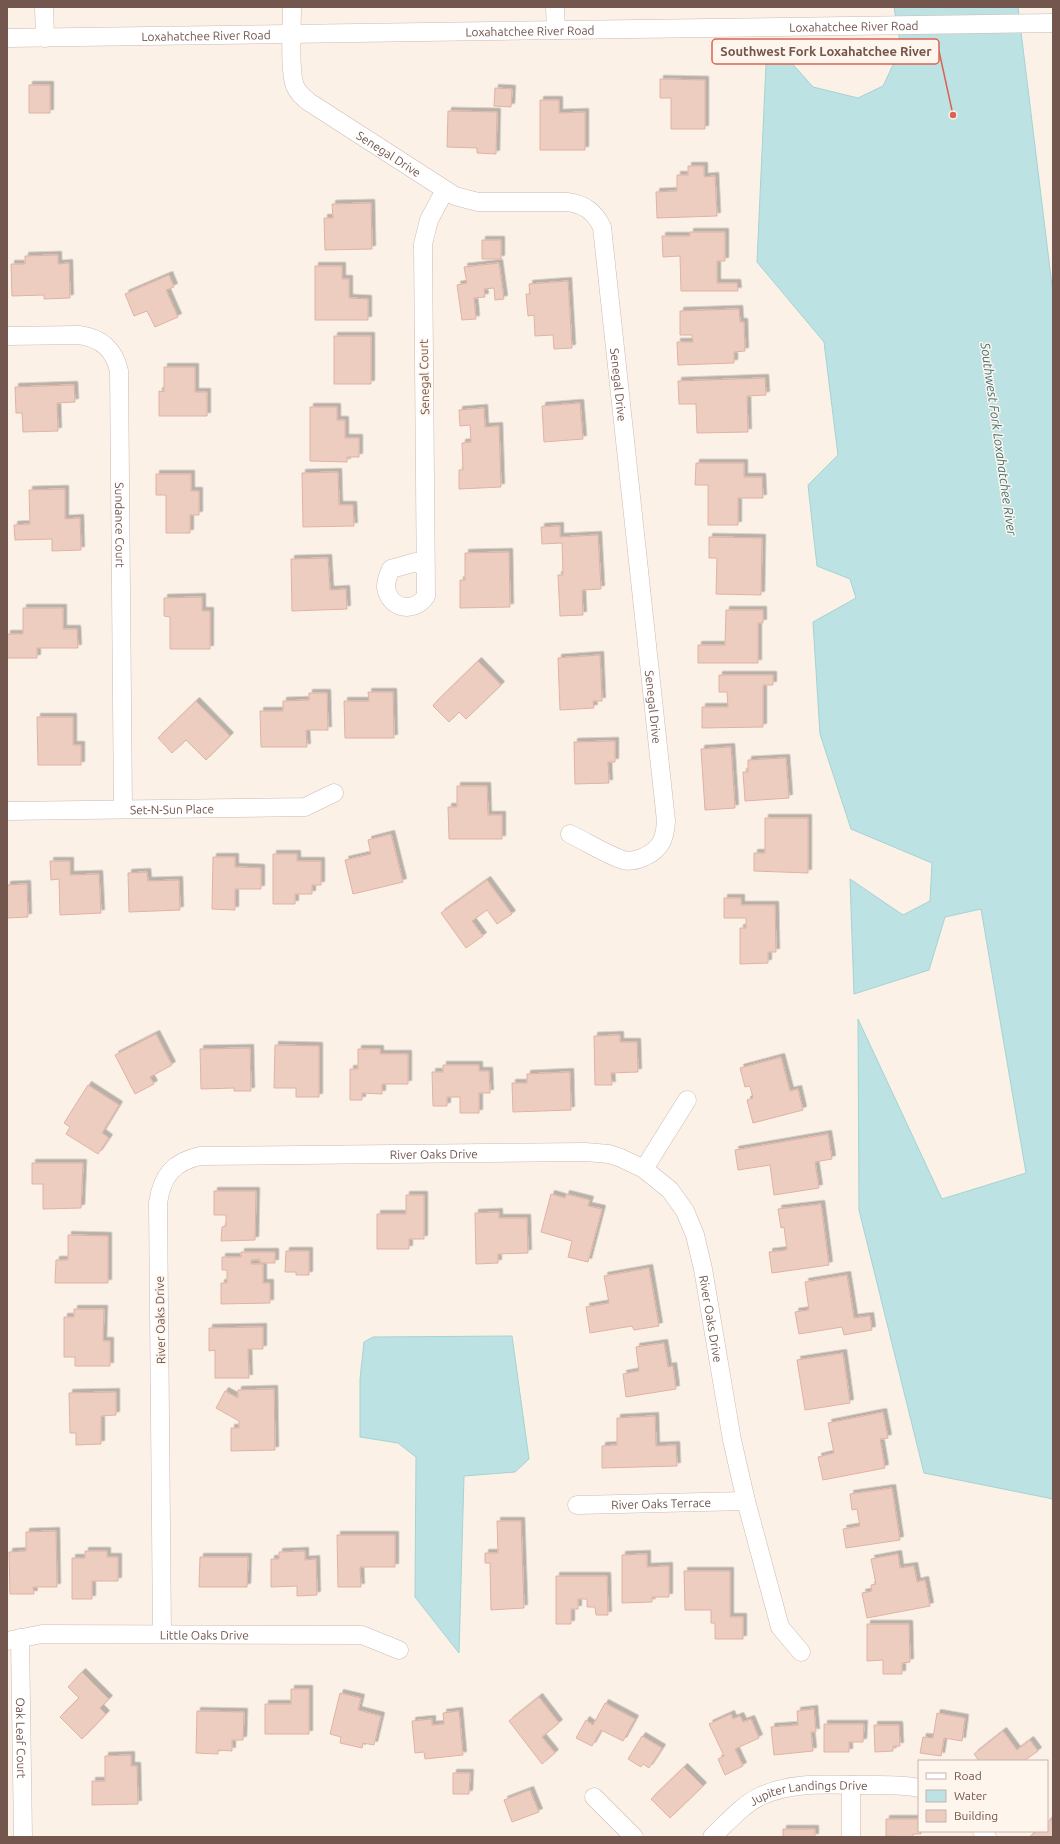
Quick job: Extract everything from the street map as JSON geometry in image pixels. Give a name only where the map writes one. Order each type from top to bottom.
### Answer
[{"type":"street","points":[[44,7],[45,38]]},
{"type":"street","name":"Senegal Drive","points":[[292,7],[292,74],[295,85],[301,95],[309,102],[455,196],[478,202],[578,203],[588,208],[596,216],[602,227],[666,832],[662,843],[654,852],[635,860],[624,860],[570,834]]},
{"type":"street","points":[[556,7],[556,30]]},
{"type":"street","name":"Loxahatchee River Road","points":[[7,38],[1051,23]]},
{"type":"street","name":"Senegal Court","points":[[426,568],[424,244],[429,220],[445,190]]},
{"type":"street","name":"Sundance Court","points":[[7,336],[90,336],[100,341],[110,349],[116,359],[119,371],[123,809]]},
{"type":"street","name":"Set-N-Sun Place","points":[[7,811],[305,807],[334,793]]},
{"type":"street","points":[[644,1169],[687,1100]]},
{"type":"street","name":"River Oaks Drive","points":[[162,1633],[158,1203],[164,1181],[170,1172],[179,1164],[200,1156],[584,1152],[615,1156],[644,1169],[661,1181],[678,1200],[685,1211],[695,1235],[703,1269],[732,1440],[746,1501],[780,1627],[801,1652]]},
{"type":"street","name":"River Oaks Terrace","points":[[577,1505],[746,1501]]},
{"type":"street","name":"Little Oaks Drive","points":[[14,1639],[42,1634],[362,1634],[399,1650]]},
{"type":"street","name":"Oak Leaf Court","points":[[14,1639],[23,1837]]},
{"type":"street","points":[[851,1785],[851,1837]]},
{"type":"street","name":"Jupiter Landings Drive","points":[[712,1837],[741,1809],[773,1791],[798,1786],[905,1785],[918,1788]]},
{"type":"street","points":[[594,1797],[634,1837]]},
{"type":"water","points":[[894,7],[1018,7],[1053,294],[1053,1499],[924,1473],[859,1210],[858,1019],[942,1199],[1026,1173],[981,909],[945,917],[929,970],[854,994],[850,879],[903,915],[930,901],[932,863],[851,829],[820,734],[813,622],[856,598],[850,579],[817,566],[808,485],[838,455],[824,342],[757,262],[766,64],[790,61],[813,87],[858,98],[883,86],[901,48]]},
{"type":"water","points":[[512,1336],[529,1459],[515,1472],[464,1476],[459,1653],[415,1597],[416,1457],[398,1443],[360,1437],[360,1379],[364,1342],[373,1337]]},
{"type":"building","points":[[660,79],[705,80],[705,129],[671,129],[671,98],[660,98]]},
{"type":"building","points":[[29,85],[50,85],[50,113],[29,113]]},
{"type":"building","points":[[495,88],[512,89],[511,107],[494,106]]},
{"type":"building","points":[[540,100],[559,100],[559,113],[585,112],[585,150],[540,150]]},
{"type":"building","points":[[448,111],[497,112],[496,154],[477,153],[477,148],[447,147]]},
{"type":"building","points":[[688,166],[704,166],[704,177],[715,176],[717,216],[657,218],[656,192],[677,191],[677,175],[688,175]]},
{"type":"building","points":[[371,203],[372,249],[325,250],[324,218],[333,218],[332,204]]},
{"type":"building","points":[[690,232],[725,232],[725,261],[717,261],[717,283],[737,283],[738,291],[681,291],[680,256],[663,257],[662,236],[690,236]]},
{"type":"building","points":[[482,240],[501,240],[501,259],[482,259]]},
{"type":"building","points":[[58,255],[58,264],[69,263],[70,298],[44,299],[44,295],[12,296],[11,264],[25,264],[25,256]]},
{"type":"building","points":[[499,263],[504,299],[495,300],[494,288],[484,289],[485,297],[474,298],[476,319],[462,320],[457,285],[467,283],[464,267]]},
{"type":"building","points":[[315,266],[342,266],[342,279],[349,279],[349,298],[368,299],[368,320],[315,320]]},
{"type":"building","points":[[169,275],[174,287],[166,290],[178,317],[155,327],[147,311],[134,316],[125,294]]},
{"type":"building","points":[[568,281],[572,348],[554,349],[553,335],[535,336],[534,315],[528,316],[526,294],[530,294],[529,284]]},
{"type":"building","points":[[739,309],[740,322],[744,322],[745,351],[734,352],[734,363],[678,365],[677,342],[693,342],[692,335],[680,335],[680,311]]},
{"type":"building","points":[[334,336],[371,336],[371,384],[334,384]]},
{"type":"building","points":[[164,367],[195,367],[195,392],[207,392],[207,416],[159,416],[159,391],[164,392]]},
{"type":"building","points":[[765,378],[766,395],[747,396],[748,432],[697,433],[696,404],[679,404],[678,381]]},
{"type":"building","points":[[74,385],[75,402],[57,403],[58,431],[23,432],[22,413],[16,413],[15,387]]},
{"type":"building","points":[[580,403],[583,439],[544,442],[542,406]]},
{"type":"building","points":[[310,407],[337,407],[337,420],[345,420],[345,438],[359,438],[359,457],[347,457],[347,462],[310,461]]},
{"type":"building","points":[[484,408],[485,427],[499,426],[501,487],[459,489],[459,470],[463,470],[462,443],[471,442],[470,425],[460,426],[459,410]]},
{"type":"building","points":[[696,463],[744,463],[744,477],[762,477],[763,498],[738,498],[738,525],[708,525],[708,485],[695,485]]},
{"type":"building","points":[[338,472],[339,505],[353,505],[354,526],[303,527],[302,473]]},
{"type":"building","points":[[156,474],[191,474],[191,491],[199,491],[199,515],[190,515],[190,533],[166,533],[166,495],[156,495]]},
{"type":"building","points":[[65,489],[65,519],[80,518],[81,550],[52,551],[52,539],[15,540],[14,525],[30,524],[29,490]]},
{"type":"building","points":[[560,526],[560,537],[598,535],[601,589],[582,590],[583,615],[560,616],[558,575],[563,575],[562,543],[542,544],[541,527]]},
{"type":"building","points":[[709,537],[762,538],[761,595],[716,594],[717,558],[709,558]]},
{"type":"building","points":[[509,552],[510,607],[460,608],[460,580],[465,580],[465,553]]},
{"type":"building","points":[[328,558],[330,590],[346,589],[347,609],[292,611],[291,559]]},
{"type":"building","points":[[202,597],[202,611],[210,611],[210,649],[170,649],[170,617],[164,616],[164,598]]},
{"type":"building","points":[[23,608],[63,608],[63,629],[77,629],[78,648],[37,648],[37,658],[7,658],[7,634],[23,634]]},
{"type":"building","points":[[726,610],[763,610],[763,623],[758,623],[758,663],[698,663],[698,645],[725,645]]},
{"type":"building","points":[[600,655],[602,701],[593,701],[594,708],[560,710],[558,658]]},
{"type":"building","points":[[478,661],[501,685],[466,719],[459,712],[449,722],[433,706]]},
{"type":"building","points":[[719,675],[773,675],[773,685],[763,685],[763,727],[702,728],[702,707],[728,707],[727,692],[719,692]]},
{"type":"building","points":[[368,692],[393,692],[394,738],[345,738],[344,701],[369,701]]},
{"type":"building","points":[[309,693],[327,693],[328,730],[306,730],[307,747],[261,747],[260,711],[283,711],[283,701],[309,700]]},
{"type":"building","points":[[196,701],[230,736],[206,760],[186,740],[172,753],[158,738]]},
{"type":"building","points":[[37,717],[73,717],[73,745],[81,745],[81,765],[38,765]]},
{"type":"building","points":[[615,741],[615,762],[608,762],[609,783],[575,784],[574,742]]},
{"type":"building","points":[[731,747],[735,808],[705,810],[701,749]]},
{"type":"building","points":[[786,758],[789,798],[745,801],[743,772],[748,772],[748,760]]},
{"type":"building","points":[[457,786],[487,786],[488,815],[502,815],[502,839],[449,839],[448,807],[457,807]]},
{"type":"building","points":[[765,818],[808,818],[808,873],[754,871],[754,853],[765,853]]},
{"type":"building","points":[[391,834],[403,882],[353,894],[345,860],[371,854],[368,840]]},
{"type":"building","points":[[273,854],[297,854],[297,861],[321,861],[321,885],[312,885],[312,894],[295,894],[295,904],[273,904]]},
{"type":"building","points":[[213,857],[235,857],[235,867],[261,868],[261,889],[235,889],[235,910],[212,909]]},
{"type":"building","points":[[50,861],[70,861],[70,875],[99,874],[101,913],[60,915],[59,879],[51,880]]},
{"type":"building","points":[[147,872],[148,881],[179,880],[180,910],[129,912],[128,873]]},
{"type":"building","points":[[487,880],[512,914],[497,924],[487,910],[472,921],[483,936],[466,948],[441,913]]},
{"type":"building","points":[[27,884],[28,917],[7,918],[7,885]]},
{"type":"building","points":[[724,898],[741,898],[741,905],[775,905],[776,952],[768,952],[768,963],[740,964],[740,928],[746,928],[746,918],[724,918]]},
{"type":"building","points":[[156,1034],[172,1065],[150,1077],[154,1084],[135,1094],[115,1055]]},
{"type":"building","points":[[620,1035],[620,1042],[637,1042],[638,1072],[611,1073],[612,1085],[595,1085],[594,1036]]},
{"type":"building","points":[[275,1045],[319,1046],[319,1097],[296,1097],[296,1088],[274,1088]]},
{"type":"building","points":[[250,1048],[251,1091],[234,1091],[234,1088],[201,1089],[200,1049]]},
{"type":"building","points":[[358,1049],[380,1049],[380,1054],[408,1054],[408,1084],[382,1084],[382,1094],[362,1093],[362,1100],[350,1100],[350,1069],[358,1069]]},
{"type":"building","points":[[781,1057],[790,1091],[798,1089],[803,1110],[753,1123],[747,1100],[753,1098],[750,1086],[745,1087],[740,1068]]},
{"type":"building","points":[[443,1065],[479,1065],[479,1071],[489,1071],[490,1093],[479,1093],[479,1113],[460,1113],[460,1097],[447,1097],[447,1106],[433,1106],[432,1072],[443,1072]]},
{"type":"building","points":[[570,1072],[571,1110],[513,1112],[512,1083],[527,1083],[527,1074]]},
{"type":"building","points":[[88,1085],[119,1105],[102,1133],[109,1138],[98,1154],[66,1134],[70,1127],[64,1123]]},
{"type":"building","points":[[828,1134],[832,1159],[815,1162],[819,1188],[774,1195],[770,1165],[738,1170],[735,1150]]},
{"type":"building","points":[[32,1163],[83,1163],[81,1208],[43,1209],[43,1184],[32,1184]]},
{"type":"building","points":[[214,1191],[256,1191],[255,1240],[221,1241],[222,1227],[226,1226],[226,1215],[214,1215]]},
{"type":"building","points":[[551,1194],[565,1198],[566,1194],[590,1200],[588,1206],[602,1209],[588,1262],[568,1257],[572,1241],[541,1232]]},
{"type":"building","points":[[406,1195],[424,1195],[424,1239],[409,1239],[409,1249],[377,1249],[377,1214],[406,1214]]},
{"type":"building","points":[[821,1204],[829,1265],[772,1273],[769,1252],[787,1250],[784,1227],[781,1228],[778,1209]]},
{"type":"building","points":[[499,1212],[499,1218],[527,1218],[528,1253],[498,1254],[498,1263],[476,1264],[475,1213]]},
{"type":"building","points":[[68,1235],[108,1236],[108,1283],[55,1283],[56,1260],[68,1260]]},
{"type":"building","points":[[286,1251],[309,1251],[309,1275],[296,1275],[296,1272],[285,1272]]},
{"type":"building","points":[[241,1252],[275,1252],[275,1263],[260,1263],[260,1259],[251,1260],[251,1264],[263,1264],[263,1283],[270,1283],[270,1303],[221,1304],[221,1283],[227,1283],[227,1270],[222,1270],[222,1257],[241,1257]]},
{"type":"building","points":[[649,1268],[659,1326],[634,1330],[632,1326],[590,1333],[586,1307],[609,1303],[604,1276]]},
{"type":"building","points":[[847,1275],[854,1318],[870,1316],[872,1330],[844,1335],[842,1327],[799,1334],[795,1312],[809,1310],[805,1282]]},
{"type":"building","points":[[74,1309],[104,1309],[103,1341],[110,1341],[110,1366],[75,1366],[75,1357],[64,1357],[64,1317],[74,1317]]},
{"type":"building","points":[[263,1327],[263,1349],[248,1349],[249,1378],[215,1378],[215,1350],[209,1351],[209,1328]]},
{"type":"building","points":[[664,1343],[668,1367],[673,1366],[676,1389],[626,1397],[623,1374],[639,1371],[636,1347]]},
{"type":"building","points":[[843,1353],[850,1403],[805,1410],[797,1360]]},
{"type":"building","points":[[274,1389],[275,1450],[231,1451],[231,1428],[239,1428],[239,1421],[216,1408],[225,1391],[238,1398],[238,1390]]},
{"type":"building","points":[[116,1392],[116,1415],[101,1416],[101,1444],[76,1445],[76,1433],[70,1433],[69,1393]]},
{"type":"building","points":[[883,1412],[888,1438],[880,1439],[885,1468],[823,1480],[818,1457],[834,1453],[828,1423]]},
{"type":"building","points":[[655,1416],[656,1446],[676,1445],[677,1466],[602,1468],[602,1446],[617,1445],[617,1418]]},
{"type":"building","points":[[892,1488],[900,1540],[846,1548],[843,1529],[860,1526],[857,1509],[852,1510],[850,1494]]},
{"type":"building","points":[[497,1521],[521,1521],[524,1608],[491,1610],[490,1563],[485,1563],[485,1553],[498,1553]]},
{"type":"building","points":[[56,1531],[57,1587],[33,1587],[34,1594],[10,1594],[9,1552],[26,1551],[26,1532]]},
{"type":"building","points":[[337,1535],[395,1535],[395,1567],[360,1567],[361,1587],[338,1587]]},
{"type":"building","points":[[85,1551],[107,1551],[107,1557],[118,1557],[118,1581],[92,1581],[92,1599],[72,1599],[72,1558],[85,1558]]},
{"type":"building","points":[[305,1551],[305,1560],[316,1559],[317,1595],[297,1596],[297,1586],[271,1587],[271,1559],[279,1559],[279,1552]]},
{"type":"building","points":[[647,1554],[647,1567],[669,1566],[669,1597],[652,1597],[652,1602],[622,1603],[622,1555]]},
{"type":"building","points":[[898,1554],[900,1568],[914,1566],[917,1582],[925,1580],[930,1606],[867,1618],[862,1593],[872,1591],[871,1585],[876,1584],[871,1559]]},
{"type":"building","points":[[200,1557],[248,1557],[247,1587],[199,1587]]},
{"type":"building","points":[[684,1571],[730,1571],[730,1617],[743,1617],[743,1639],[715,1639],[715,1623],[711,1623],[711,1610],[685,1610]]},
{"type":"building","points":[[556,1576],[607,1576],[608,1615],[596,1615],[595,1607],[587,1607],[587,1599],[578,1599],[578,1609],[571,1609],[571,1624],[556,1624]]},
{"type":"building","points":[[867,1624],[909,1624],[910,1662],[902,1663],[902,1674],[883,1674],[883,1660],[867,1661]]},
{"type":"building","points":[[82,1672],[109,1699],[100,1708],[106,1714],[82,1739],[60,1717],[79,1698],[68,1687]]},
{"type":"building","points":[[291,1689],[309,1689],[309,1734],[265,1734],[265,1704],[291,1704]]},
{"type":"building","points":[[340,1693],[361,1698],[358,1710],[381,1716],[374,1745],[363,1743],[362,1748],[340,1743],[341,1737],[330,1734]]},
{"type":"building","points":[[539,1697],[559,1723],[542,1737],[555,1753],[542,1764],[509,1721]]},
{"type":"building","points":[[605,1703],[635,1719],[623,1741],[601,1730],[592,1746],[576,1738],[586,1720],[593,1725]]},
{"type":"building","points":[[814,1709],[816,1732],[811,1732],[813,1751],[774,1755],[771,1727],[798,1725],[797,1711]]},
{"type":"building","points":[[197,1711],[244,1712],[243,1740],[232,1740],[232,1751],[218,1750],[218,1754],[196,1753]]},
{"type":"building","points":[[459,1711],[463,1755],[425,1759],[424,1752],[415,1753],[412,1721],[432,1719],[432,1725],[444,1724],[443,1713]]},
{"type":"building","points":[[937,1713],[965,1718],[962,1741],[944,1738],[941,1756],[920,1753],[923,1737],[933,1738]]},
{"type":"building","points":[[731,1714],[733,1719],[740,1716],[743,1722],[751,1719],[759,1738],[735,1749],[743,1766],[725,1775],[718,1759],[724,1756],[709,1724]]},
{"type":"building","points":[[824,1724],[864,1724],[863,1742],[849,1742],[849,1752],[824,1752]]},
{"type":"building","points":[[874,1725],[899,1725],[900,1746],[893,1746],[893,1751],[875,1752]]},
{"type":"building","points":[[1003,1731],[1017,1750],[1030,1740],[1038,1751],[1025,1760],[978,1760],[974,1754]]},
{"type":"building","points":[[642,1736],[662,1748],[649,1768],[643,1764],[641,1767],[628,1759]]},
{"type":"building","points":[[131,1755],[131,1766],[137,1766],[138,1804],[92,1805],[92,1781],[105,1781],[105,1756]]},
{"type":"building","points":[[684,1767],[703,1786],[670,1818],[651,1799]]},
{"type":"building","points":[[453,1773],[470,1773],[469,1794],[453,1794]]},
{"type":"building","points":[[530,1790],[539,1812],[512,1822],[504,1800]]},
{"type":"building","points":[[886,1819],[918,1819],[918,1832],[921,1832],[921,1834],[913,1834],[913,1837],[886,1836]]},
{"type":"building","points":[[1052,1819],[1053,1837],[1029,1837],[1036,1832],[1048,1832],[1048,1821]]},
{"type":"building","points":[[783,1829],[815,1829],[815,1837],[783,1837]]},
{"type":"place","name":"Southwest Fork Loxahatchee River","points":[[953,115]]}]
